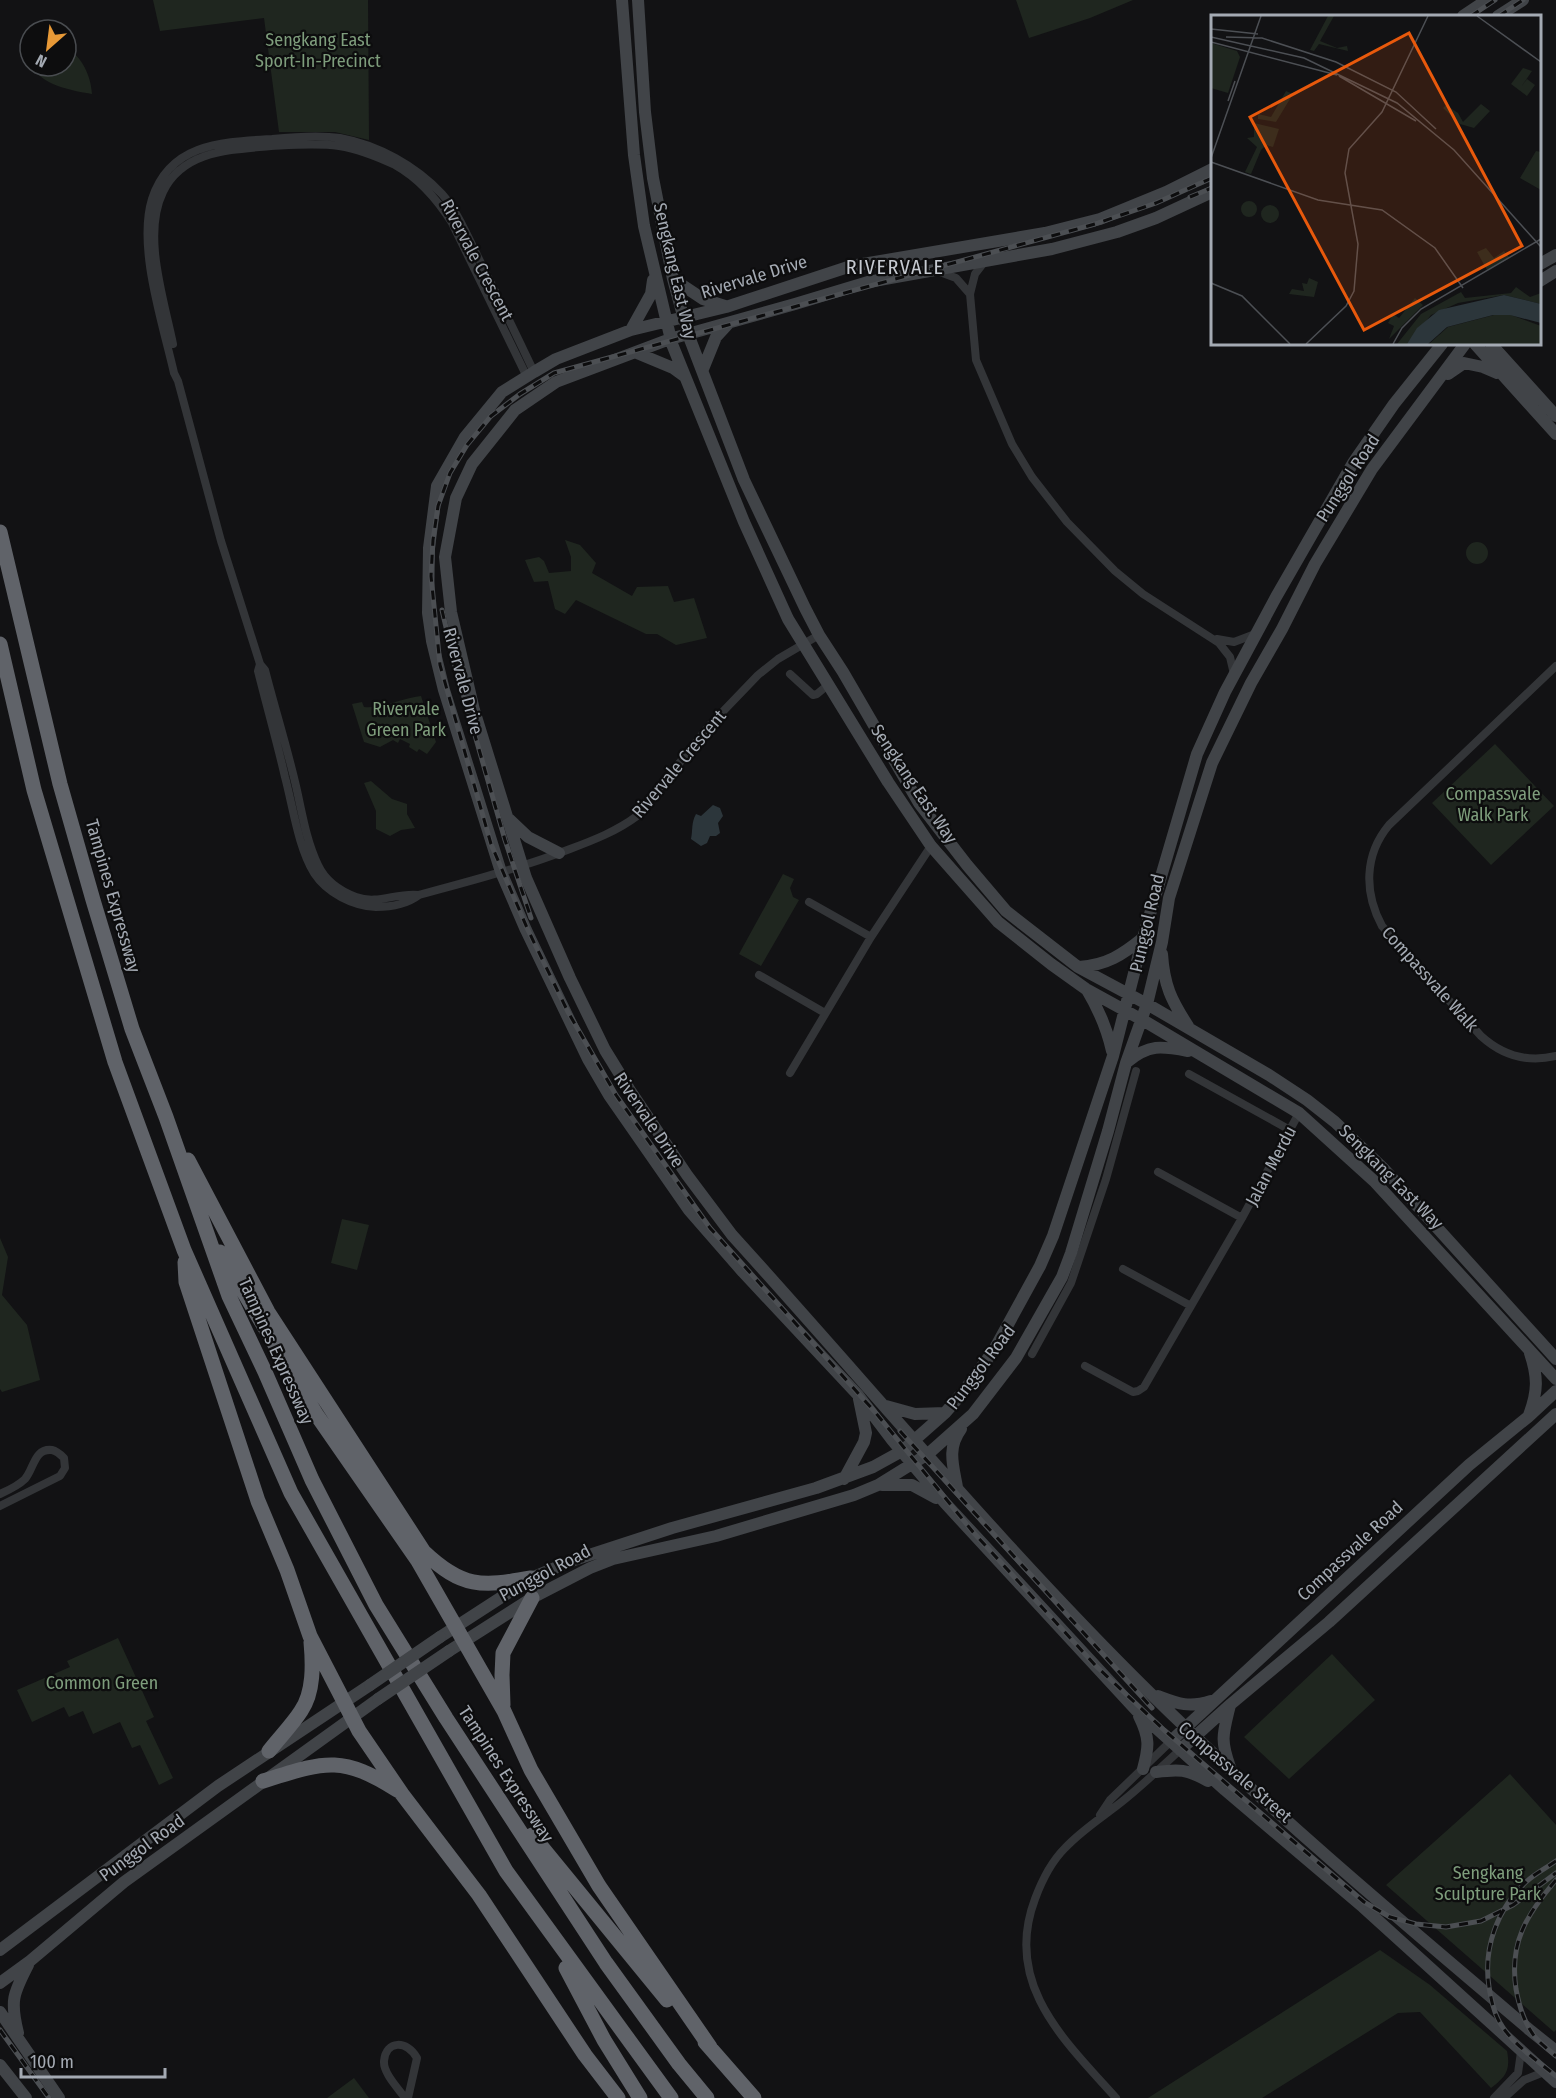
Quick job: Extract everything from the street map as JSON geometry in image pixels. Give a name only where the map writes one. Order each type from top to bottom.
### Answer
[{"type":"highway","name":"Tampines Expressway","points":[[0,532],[60,784],[132,1029],[166,1117],[229,1296],[312,1480],[376,1605],[446,1718],[606,1963],[679,2064],[707,2098]]},
{"type":"highway","points":[[0,644],[34,790],[102,1017],[184,1250],[291,1493],[425,1732],[506,1871],[572,1977],[604,2040],[640,2098]]},
{"type":"highway","points":[[166,1117],[268,1312],[424,1552],[443,1570],[460,1579],[501,1584],[531,1578]]},
{"type":"highway","points":[[207,1232],[316,1414],[418,1561],[504,1712],[531,1770],[599,1886],[710,2047]]},
{"type":"highway","points":[[184,1250],[186,1282],[258,1501],[287,1570],[310,1636],[344,1703],[402,1794],[478,1895],[585,2055],[618,2098]]},
{"type":"highway","points":[[338,1419],[357,1474]]},
{"type":"highway","points":[[377,1500],[400,1517]]},
{"type":"highway","points":[[504,1712],[503,1653],[532,1598]]},
{"type":"highway","points":[[269,1751],[307,1700],[310,1688],[310,1636]]},
{"type":"highway","points":[[263,1781],[318,1765],[334,1764],[369,1773],[402,1794]]},
{"type":"highway","points":[[515,1823],[527,1829],[674,2008],[754,2098]]},
{"type":"highway","points":[[506,1871],[671,2098]]},
{"type":"main road","name":"Sengkang East Way","points":[[622,0],[634,155],[644,226],[670,339],[744,522],[788,619],[888,782],[932,846],[998,922],[1086,989],[1299,1113],[1374,1180],[1533,1344],[1556,1359]]},
{"type":"main road","name":"Sengkang East Way","points":[[638,0],[648,144],[653,178],[673,279],[688,334],[744,480],[819,635],[919,803],[1006,911],[1078,967],[1147,1004],[1279,1082],[1335,1122],[1383,1168],[1533,1344],[1556,1380]]},
{"type":"main road","points":[[1464,15],[1487,0]]},
{"type":"main road","points":[[1500,15],[1523,0]]},
{"type":"main road","name":"Rivervale Drive","points":[[914,1465],[858,1395],[719,1246],[689,1210],[609,1095],[566,1016],[501,872],[444,690],[432,641],[429,613],[429,548],[437,486],[465,437],[502,392],[556,359],[631,330],[726,307],[851,266],[1045,233],[1100,219],[1166,192],[1211,170]]},
{"type":"main road","name":"Rivervale Drive","points":[[928,1454],[732,1235],[700,1193],[629,1089],[587,1015],[545,924],[522,866],[474,710],[451,612],[445,557],[456,498],[472,464],[515,410],[556,382],[670,339],[868,282],[1052,249],[1117,232],[1156,218],[1211,192]]},
{"type":"main road","points":[[1541,263],[1556,255]]},
{"type":"main road","points":[[1541,280],[1556,271]]},
{"type":"main road","points":[[631,330],[651,294],[654,273]]},
{"type":"main road","points":[[673,279],[703,299],[726,307]]},
{"type":"main road","points":[[703,369],[716,337],[728,324]]},
{"type":"main road","name":"Punggol Road","points":[[0,1983],[30,1961],[124,1882],[263,1781],[464,1641],[532,1598],[590,1568],[613,1559],[716,1536],[854,1495],[878,1485],[914,1465],[973,1414],[1016,1358],[1033,1340],[1066,1280],[1071,1252],[1100,1178],[1123,1098],[1162,942],[1170,898],[1208,775],[1251,683],[1315,564],[1372,469],[1464,345]]},
{"type":"main road","points":[[1476,345],[1556,434]]},
{"type":"main road","points":[[1492,345],[1556,416]]},
{"type":"main road","points":[[1504,345],[1514,368]]},
{"type":"main road","name":"Punggol Road","points":[[3,1945],[218,1786],[531,1578],[617,1545],[844,1479],[873,1467],[902,1451],[945,1413],[994,1350],[1040,1266],[1113,1056],[1143,938],[1197,754],[1255,634],[1353,463],[1438,346]]},
{"type":"main road","points":[[637,353],[673,368],[685,377]]},
{"type":"main road","points":[[1433,386],[1459,364],[1464,363],[1484,366],[1503,376]]},
{"type":"main road","points":[[506,816],[528,837],[559,853]]},
{"type":"main road","points":[[1078,967],[1096,966],[1118,957],[1143,938]]},
{"type":"main road","points":[[1162,942],[1167,989],[1174,1006],[1190,1030]]},
{"type":"main road","points":[[1086,989],[1098,1008],[1107,1030],[1113,1056]]},
{"type":"main road","points":[[1131,1067],[1138,1053],[1150,1047],[1165,1047],[1196,1053]]},
{"type":"main road","points":[[1528,1417],[1537,1388],[1533,1344],[1556,1349]]},
{"type":"main road","name":"Compassvale Road","points":[[1176,1745],[1186,1727],[1470,1465],[1556,1391]]},
{"type":"main road","points":[[844,1479],[859,1453],[866,1433],[858,1395]]},
{"type":"main road","points":[[882,1404],[918,1414],[945,1413]]},
{"type":"main road","points":[[958,1489],[951,1456],[958,1432],[973,1414]]},
{"type":"main road","name":"Compassvale Road","points":[[1176,1745],[1196,1736],[1329,1622],[1553,1419]]},
{"type":"main road","name":"Compassvale Street","points":[[928,1454],[1059,1599],[1149,1692],[1304,1837],[1556,2051]]},
{"type":"main road","name":"Compassvale Street","points":[[914,1465],[945,1503],[1136,1710],[1225,1790],[1363,1906],[1556,2082]]},
{"type":"main road","points":[[878,1485],[912,1485],[945,1503]]},
{"type":"main road","points":[[1149,1692],[1186,1705],[1214,1701]]},
{"type":"main road","points":[[1230,1768],[1222,1745],[1231,1704]]},
{"type":"main road","points":[[1136,1710],[1147,1731],[1148,1750],[1143,1769]]},
{"type":"main road","points":[[1156,1772],[1177,1769],[1198,1775],[1225,1790]]},
{"type":"main road","points":[[19,2039],[13,2014],[13,2001],[16,1988],[30,1961]]},
{"type":"main road","points":[[0,2012],[59,2098]]},
{"type":"main road","points":[[0,2065],[26,2098]]},
{"type":"street","name":"Rivervale Crescent","points":[[530,374],[443,195],[407,170],[368,154],[338,146],[291,145],[226,150],[199,158],[179,170],[163,191],[157,209],[155,253],[179,373],[178,381],[221,541],[260,664],[258,671],[294,813],[314,873],[331,891],[363,906],[394,906],[419,895],[522,866],[624,826],[637,816],[722,712],[758,675],[778,659],[819,635]]},
{"type":"street","points":[[986,261],[975,274],[970,294],[976,360],[1012,444],[1032,477],[1066,522],[1115,571],[1143,594],[1211,637],[1228,653],[1234,675]]},
{"type":"street","points":[[933,269],[956,278],[970,294]]},
{"type":"street","points":[[1211,637],[1234,642],[1255,634]]},
{"type":"street","name":"Compassvale Walk","points":[[1556,666],[1389,825],[1375,846],[1368,882],[1373,908],[1382,927],[1491,1046],[1515,1057],[1545,1059],[1556,1056]]},
{"type":"street","points":[[790,674],[813,695],[829,684]]},
{"type":"street","points":[[790,1073],[871,937],[932,846]]},
{"type":"street","points":[[809,902],[871,937]]},
{"type":"street","points":[[759,975],[825,1013]]},
{"type":"street","points":[[1189,1074],[1290,1130]]},
{"type":"street","name":"Jalan Merdu","points":[[1085,1366],[1133,1392],[1144,1387],[1242,1218],[1299,1113]]},
{"type":"street","name":"Jalan Merdu","points":[[1158,1173],[1242,1218]]},
{"type":"street","points":[[1122,1269],[1191,1306]]},
{"type":"street","points":[[1032,1354],[1033,1340]]},
{"type":"street","points":[[0,1494],[20,1484],[27,1477],[40,1453],[48,1450],[54,1451],[64,1458],[65,1468],[60,1476],[0,1506]]},
{"type":"street","points":[[1098,1818],[1110,1800],[1143,1769],[1176,1745]]},
{"type":"street","points":[[1116,2098],[1065,2042],[1046,2014],[1037,1996],[1027,1957],[1026,1939],[1031,1910],[1043,1878],[1064,1849],[1098,1818],[1116,1807],[1156,1772],[1176,1745]]},
{"type":"street","points":[[404,2044],[412,2049],[417,2058],[407,2098],[388,2073],[384,2062],[387,2052],[394,2045],[404,2044]]},
{"type":"street","points":[[1494,2098],[1518,2073],[1521,2052]]},
{"type":"street","points":[[1504,2098],[1524,2080],[1544,2072]]},
{"type":"green space","name":"Sengkang East Sport-In-Precinct","points":[[153,0],[368,0],[369,140],[335,132],[279,132],[264,18],[160,31]]},
{"type":"green space","points":[[1016,0],[1133,0],[1090,18],[1029,38]]},
{"type":"green space","points":[[78,57],[90,80],[92,94],[72,90],[43,78],[78,78]]},
{"type":"green space","points":[[565,540],[580,545],[596,563],[592,573],[632,596],[637,587],[668,586],[674,602],[694,598],[707,638],[676,645],[657,634],[646,634],[576,600],[565,614],[555,609],[548,581],[534,582],[525,560],[539,557],[544,561],[549,573],[571,571],[571,557]]},
{"type":"green space","points":[[1477,542],[1485,545],[1488,553],[1485,561],[1477,564],[1469,561],[1466,553],[1469,545]]},
{"type":"green space","name":"Rivervale Green Park","points":[[421,696],[436,742],[427,754],[419,749],[417,752],[409,747],[410,744],[400,739],[398,743],[393,740],[380,747],[364,742],[352,704],[362,702],[364,707],[371,707]]},
{"type":"green space","name":"Compassvale Walk Park","points":[[1495,744],[1554,806],[1491,865],[1432,803]]},
{"type":"green space","points":[[371,781],[392,799],[407,804],[407,814],[415,828],[401,830],[390,836],[376,829],[376,811],[364,783]]},
{"type":"green space","points":[[783,874],[794,879],[790,888],[793,897],[799,900],[761,966],[739,954]]},
{"type":"green space","points":[[342,1219],[369,1225],[357,1270],[331,1263]]},
{"type":"green space","points":[[0,1238],[8,1257],[2,1295],[27,1325],[40,1380],[2,1392],[0,1389]]},
{"type":"green space","name":"Common Green","points":[[118,1638],[154,1717],[146,1721],[173,1778],[159,1785],[140,1745],[132,1748],[120,1722],[93,1734],[83,1711],[69,1717],[64,1707],[32,1722],[17,1690],[70,1667],[67,1661]]},
{"type":"green space","points":[[1332,1654],[1375,1700],[1289,1779],[1244,1737]]},
{"type":"green space","name":"Sengkang Sculpture Park","points":[[1510,1774],[1556,1825],[1556,2030],[1554,2032],[1386,1885]]},
{"type":"green space","points":[[1380,1950],[1430,1985],[1507,2051],[1506,2073],[1496,2084],[1491,2088],[1420,2012],[1398,2013],[1262,2098],[1148,2098]]},
{"type":"green space","points":[[354,2078],[369,2098],[327,2098]]},
{"type":"shaded area","points":[[713,805],[720,808],[723,816],[718,823],[720,833],[710,836],[707,843],[701,846],[691,839],[693,820],[696,814],[701,816]]},
{"type":"railway","points":[[1472,15],[1495,0]]},
{"type":"railway","points":[[1500,15],[1523,0]]},
{"type":"railway","points":[[1211,178],[1156,203],[1095,224],[554,373],[520,394],[491,416],[467,445],[450,473],[438,506],[431,576],[440,665],[491,844],[528,930],[568,1012],[616,1095],[710,1228],[875,1412],[973,1532],[1095,1665],[1164,1730],[1364,1902],[1390,1917],[1416,1924],[1446,1927],[1481,1921],[1513,1905],[1556,1873]]},
{"type":"railway","points":[[1190,197],[1211,188]]},
{"type":"railway","points":[[442,610],[454,662],[505,840],[531,918]]},
{"type":"railway","points":[[900,1431],[1152,1708]]},
{"type":"railway","points":[[1556,1861],[1529,1879],[1507,1904],[1494,1930],[1488,1958],[1489,1987],[1493,2007],[1502,2026],[1520,2046],[1556,2076]]},
{"type":"railway","points":[[1556,1880],[1522,1930],[1515,1957],[1516,1989],[1522,2014],[1537,2040],[1556,2056]]},
{"type":"railway","points":[[0,2030],[49,2098]]},
{"type":"district","name":"RIVERVALE","points":[[895,267]]}]
